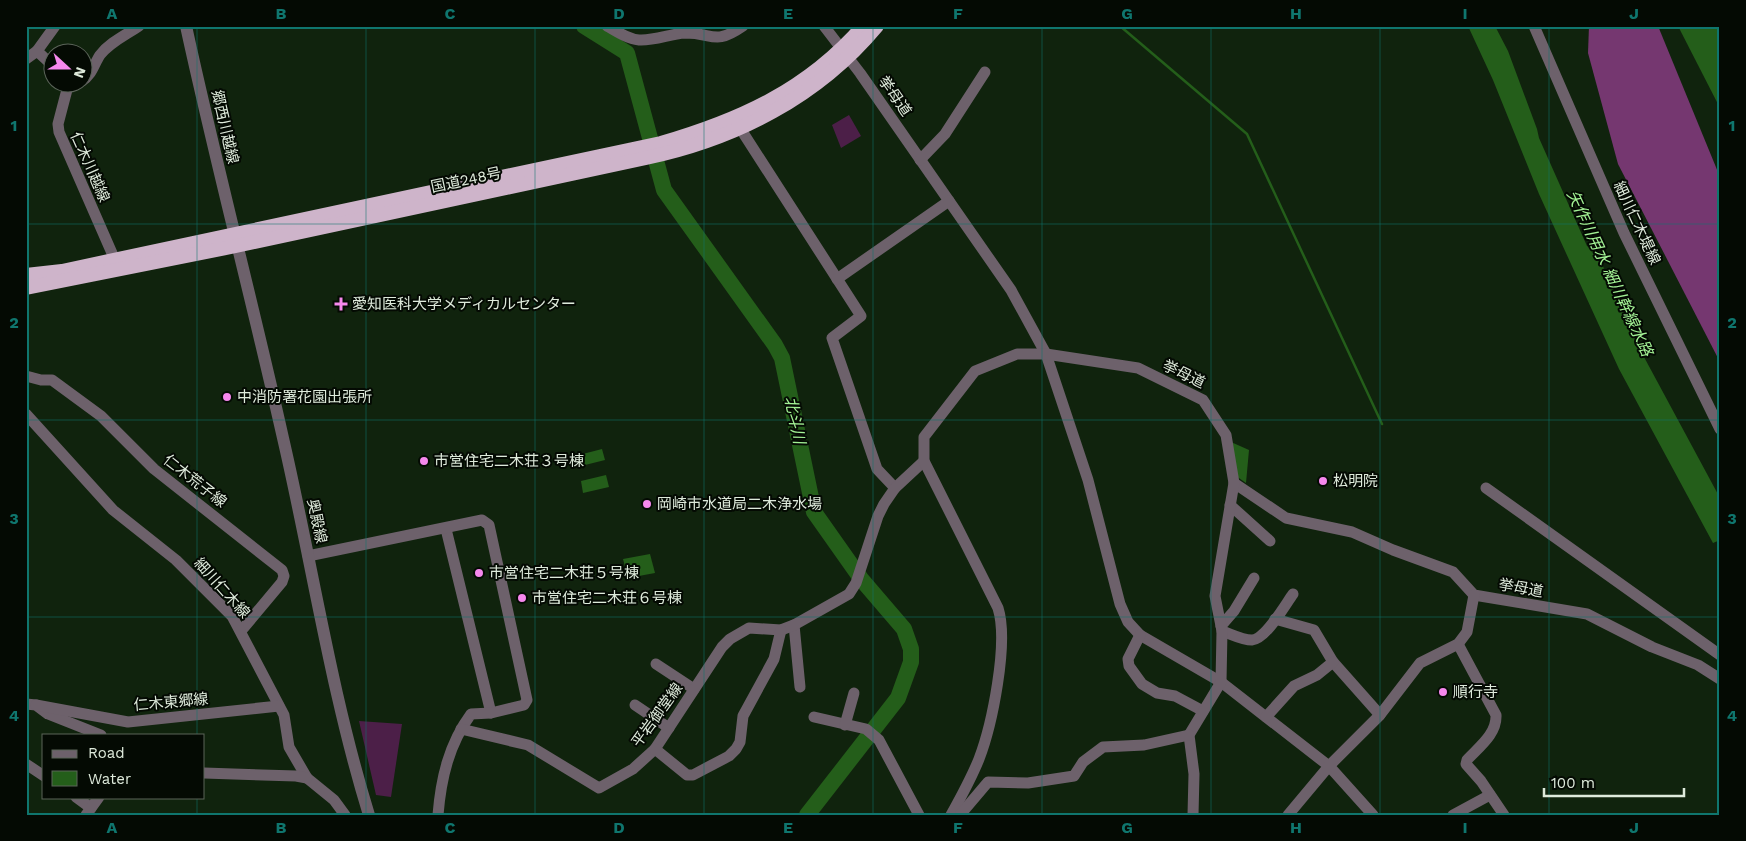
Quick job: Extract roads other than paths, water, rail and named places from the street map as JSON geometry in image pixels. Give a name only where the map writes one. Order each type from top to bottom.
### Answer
[{"type":"highway","name":"国道248号","points":[[662,149],[765,104],[846,54],[862,26]]},
{"type":"highway","name":"国道248号","points":[[26,288],[235,240],[662,149],[700,144],[762,119],[822,80],[846,54],[877,26]]},
{"type":"highway","name":"国道248号","points":[[26,276],[235,240]]},
{"type":"street","points":[[37,52],[46,26]]},
{"type":"street","points":[[26,59],[37,52],[55,26]]},
{"type":"street","points":[[92,70],[99,56],[108,46],[139,26]]},
{"type":"street","name":"郷西川越線","points":[[186,26],[235,240]]},
{"type":"street","points":[[607,26],[620,34],[639,40],[686,33],[715,39],[730,35],[743,26]]},
{"type":"street","name":"挙母道","points":[[824,26],[846,54],[1011,290],[1046,354],[1138,368],[1203,400],[1226,435],[1234,484]]},
{"type":"street","name":"細川仁木堤線","points":[[1534,26],[1624,233],[1720,429]]},
{"type":"street","points":[[37,52],[42,57]]},
{"type":"street","points":[[920,160],[945,134],[985,72]]},
{"type":"street","name":"仁木川越線","points":[[66,92],[58,124],[59,132],[115,260]]},
{"type":"street","points":[[740,128],[861,316],[832,338],[877,469],[895,488],[924,461]]},
{"type":"street","points":[[837,279],[949,201]]},
{"type":"street","name":"奥殿線","points":[[235,240],[284,438],[344,719],[369,815]]},
{"type":"street","points":[[951,815],[978,761],[985,742],[1003,634],[998,608],[924,461],[924,437],[975,371],[1017,354],[1046,354],[1088,480],[1120,604],[1128,622],[1140,635],[1221,682],[1329,766],[1373,815]]},
{"type":"street","name":"仁木荒子線","points":[[26,376],[41,380],[52,380],[101,416],[154,469],[282,570],[284,576],[282,582],[241,631]]},
{"type":"street","name":"細川仁木線","points":[[26,414],[113,510],[176,560],[232,616],[284,715],[289,747],[307,778],[334,800],[345,815]]},
{"type":"street","points":[[1193,815],[1194,774],[1190,735],[1221,682],[1221,629],[1215,596],[1234,484],[1286,518],[1352,532],[1393,550],[1453,572],[1474,595],[1468,632],[1458,644],[1420,663],[1380,715],[1329,766],[1288,815]]},
{"type":"street","name":"平岩御堂線","points":[[461,729],[528,745],[599,788],[633,769],[655,749],[722,647],[730,639],[749,628],[781,630],[794,625],[848,594],[856,583],[878,516],[895,488]]},
{"type":"street","points":[[1486,488],[1720,655]]},
{"type":"street","points":[[1230,505],[1270,541]]},
{"type":"street","points":[[308,556],[446,529],[482,520],[489,525],[527,700],[524,705],[491,713],[472,714],[461,729],[449,756],[440,792],[438,815]]},
{"type":"street","points":[[446,529],[491,713]]},
{"type":"street","points":[[1221,629],[1254,578]]},
{"type":"street","points":[[1221,629],[1254,640],[1265,632],[1292,594]]},
{"type":"street","name":"挙母道","points":[[1474,595],[1586,614],[1652,647],[1698,665],[1720,678]]},
{"type":"street","points":[[1275,619],[1314,630],[1333,662],[1380,715]]},
{"type":"street","points":[[794,625],[800,687]]},
{"type":"street","points":[[655,749],[687,775],[693,774],[729,756],[740,742],[743,716],[774,659],[781,630]]},
{"type":"street","points":[[1140,635],[1128,659],[1129,666],[1142,684],[1157,693],[1175,696],[1203,712]]},
{"type":"street","points":[[1458,644],[1496,715],[1497,725],[1466,764],[1481,781],[1504,815]]},
{"type":"street","points":[[1266,717],[1294,686],[1317,675],[1333,662]]},
{"type":"street","points":[[656,664],[694,689]]},
{"type":"street","points":[[845,725],[854,693]]},
{"type":"street","points":[[31,705],[48,714],[98,734]]},
{"type":"street","name":"仁木東郷線","points":[[31,705],[128,722],[144,722],[279,706]]},
{"type":"street","points":[[635,706],[669,728]]},
{"type":"street","points":[[814,717],[866,729],[879,740],[918,815]]},
{"type":"street","points":[[960,815],[988,782],[1028,782],[1074,776],[1083,762],[1103,747],[1144,745],[1190,735]]},
{"type":"street","points":[[26,764],[42,775]]},
{"type":"street","points":[[205,773],[307,778]]},
{"type":"street","points":[[1453,815],[1490,795]]},
{"type":"street","points":[[77,798],[88,811],[98,798]]},
{"type":"water","name":"矢作川用水 細川幹線水路","points":[[1468,26],[1495,26],[1508,51],[1539,138],[1587,246],[1597,253],[1644,357],[1720,498],[1720,540],[1713,543],[1619,369],[1539,194],[1493,80]]},
{"type":"water","points":[[1678,26],[1720,26],[1720,108]]},
{"type":"water","points":[[1231,442],[1249,450],[1246,483],[1236,476]]},
{"type":"water","points":[[602,449],[605,460],[577,467],[575,456]]},
{"type":"water","points":[[606,475],[609,487],[583,493],[581,481]]},
{"type":"water","points":[[650,554],[655,573],[628,578],[623,559]]},
{"type":"waterway","name":"北斗川","points":[[584,26],[627,53],[664,190],[775,345],[782,358],[814,512],[862,580],[904,629],[911,649],[911,662],[898,698],[807,815]]},
{"type":"waterway","points":[[1120,26],[1247,134],[1382,424]]},
{"type":"place","name":"愛知医科大学メディカルセンター","points":[[341,304]]},
{"type":"place","name":"中消防署花園出張所","points":[[227,397]]},
{"type":"place","name":"市営住宅二木荘３号棟","points":[[424,461]]},
{"type":"place","name":"松明院","points":[[1323,481]]},
{"type":"place","name":"岡崎市水道局二木浄水場","points":[[647,504]]},
{"type":"place","name":"市営住宅二木荘５号棟","points":[[479,573]]},
{"type":"place","name":"市営住宅二木荘６号棟","points":[[522,598]]},
{"type":"place","name":"順行寺","points":[[1443,692]]}]
